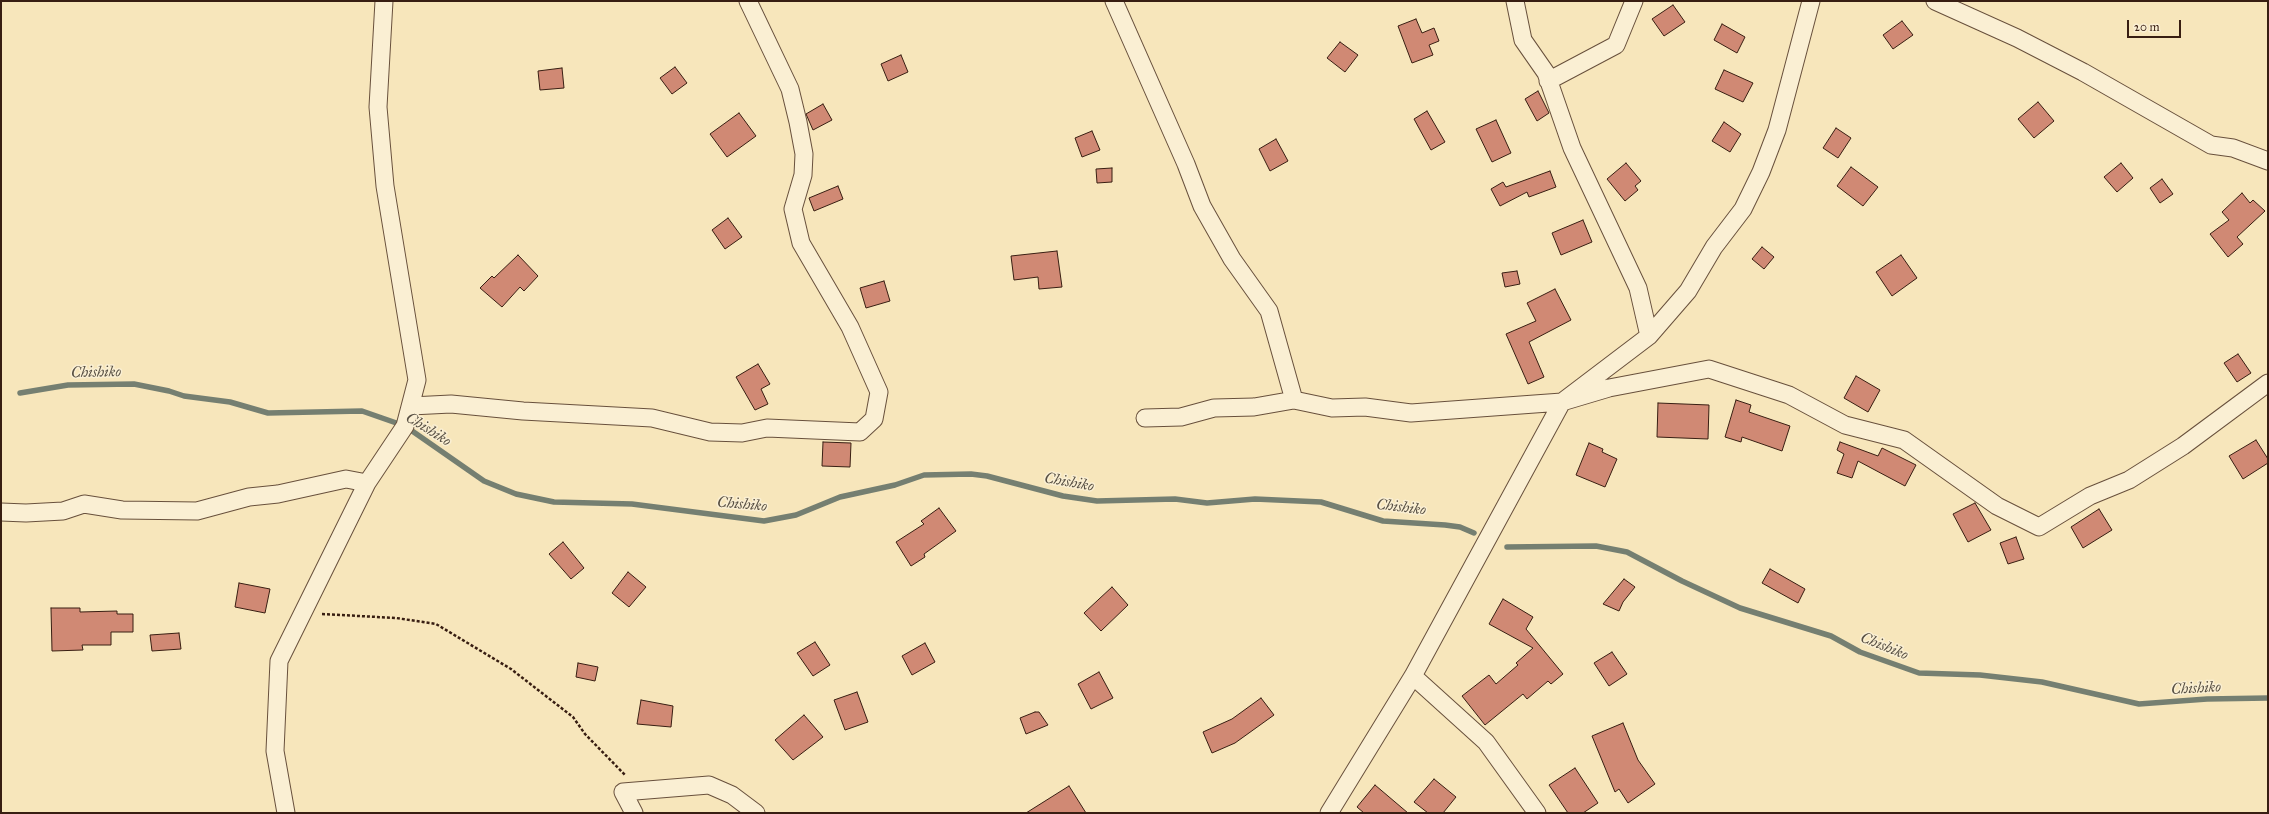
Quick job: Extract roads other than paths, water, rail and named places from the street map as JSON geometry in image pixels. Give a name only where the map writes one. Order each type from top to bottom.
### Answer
[{"type":"street","points":[[286,813],[274,751],[279,661],[367,483],[405,426],[417,380],[385,186],[378,107],[384,1]]},
{"type":"street","points":[[411,406],[451,404],[523,411],[652,418],[710,432],[742,433],[767,428],[860,432],[874,419],[879,392],[850,327],[801,243],[793,209],[802,175],[804,154],[798,122],[790,89],[748,1]]},
{"type":"street","points":[[1114,1],[1186,164],[1202,206],[1232,259],[1268,311],[1294,400]]},
{"type":"street","points":[[1515,1],[1523,40],[1546,73],[1572,148],[1638,288],[1649,336]]},
{"type":"street","points":[[1548,81],[1616,45],[1634,1]]},
{"type":"street","points":[[1330,813],[1413,676],[1562,402],[1649,336],[1688,291],[1714,247],[1742,209],[1758,178],[1777,130],[1811,1]]},
{"type":"street","points":[[1935,1],[2017,38],[2083,72],[2211,145],[2233,148],[2268,161]]},
{"type":"street","points":[[1145,418],[1181,417],[1214,408],[1254,407],[1294,400],[1332,408],[1365,407],[1411,413],[1474,407],[1562,402],[1609,388],[1709,369],[1789,395],[1845,425],[1904,440],[1997,506],[2039,527],[2090,496],[2129,480],[2183,446],[2268,383]]},
{"type":"street","points":[[1,512],[26,513],[63,510],[84,504],[122,510],[197,511],[248,497],[278,494],[346,478],[367,483]]},
{"type":"street","points":[[1413,676],[1486,742],[1537,813]]},
{"type":"street","points":[[634,813],[623,792],[708,785],[732,795],[756,813]]},
{"type":"waterway","name":"Chishiko","points":[[20,393],[68,385],[134,384],[169,391],[184,396],[230,402],[268,413],[362,411],[405,426],[484,481],[516,494],[554,502],[632,504],[764,521],[796,515],[840,497],[895,485],[924,475],[971,474],[987,476],[1063,496],[1097,501],[1175,499],[1207,503],[1255,499],[1321,502],[1383,521],[1445,525],[1460,527],[1474,533]]},
{"type":"waterway","name":"Chishiko","points":[[1507,547],[1596,546],[1627,552],[1682,581],[1740,608],[1831,636],[1860,652],[1919,673],[1980,675],[2042,682],[2139,704],[2207,699],[2268,698]]}]
